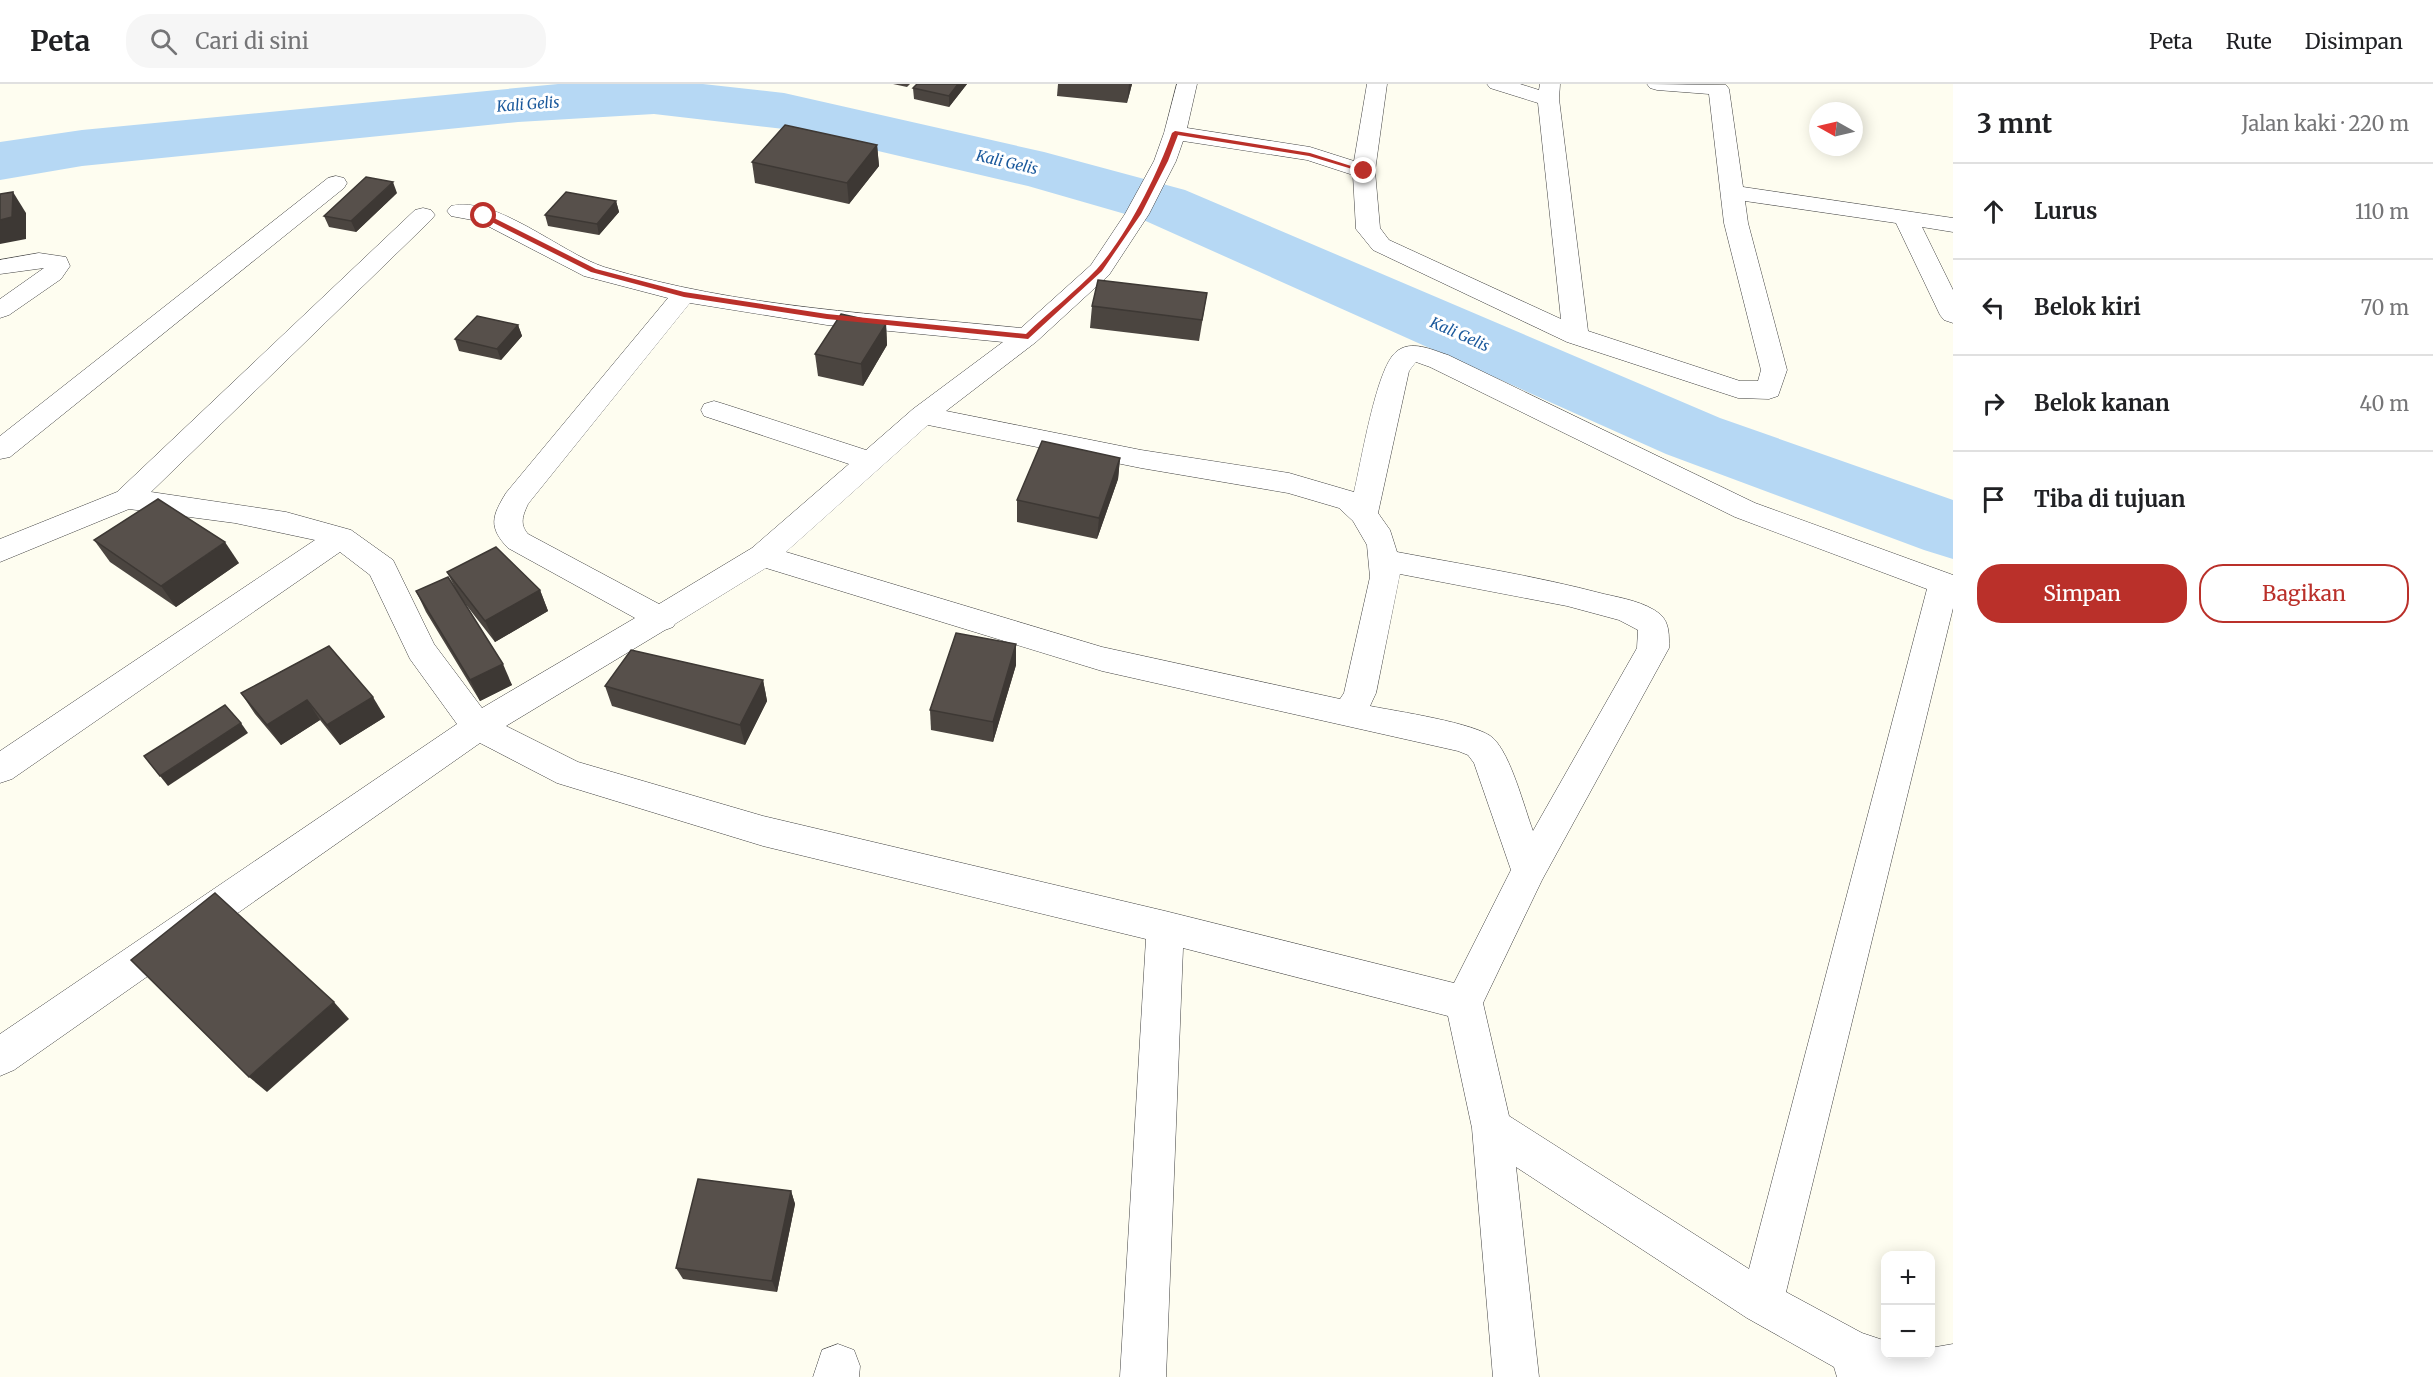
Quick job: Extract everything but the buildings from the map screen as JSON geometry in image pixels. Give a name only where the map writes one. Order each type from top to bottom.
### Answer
[{"type":"street","points":[[0,1057],[478,728],[662,619],[762,556],[923,415],[1028,336],[1100,270],[1137,214],[1165,161],[1175,133],[1187,85],[1162,84]]},
{"type":"street","points":[[1377,84],[1364,171],[1368,229],[1381,244],[1576,336],[1738,389],[1769,390],[1774,370],[1736,224],[1718,86],[1657,84]]},
{"type":"street","points":[[1497,84],[1549,91],[1576,336]]},
{"type":"street","points":[[1175,133],[1310,154],[1364,171]]},
{"type":"street","points":[[0,450],[336,183]]},
{"type":"street","points":[[1731,193],[1759,195],[1953,225]]},
{"type":"street","points":[[459,211],[484,216],[593,271],[684,295],[827,316],[1028,336]]},
{"type":"street","points":[[0,551],[127,499],[423,215]]},
{"type":"street","points":[[1905,217],[1953,315]]},
{"type":"street","points":[[0,267],[39,260],[57,262],[58,266],[52,274],[0,310]]},
{"type":"street","points":[[662,619],[518,541],[510,533],[508,519],[516,500],[684,295]]},
{"type":"street","points":[[1363,514],[1396,370],[1405,357],[1415,353],[1439,361],[1745,510],[1948,585],[1762,1303]]},
{"type":"street","points":[[714,410],[869,461]]},
{"type":"street","points":[[923,415],[1141,459],[1289,483],[1349,501],[1375,530],[1385,560],[1381,602],[1360,693],[1349,714]]},
{"type":"street","points":[[127,499],[286,522],[341,537],[382,568],[421,651],[478,728],[569,773],[763,831],[1166,927],[1464,1003]]},
{"type":"street","points":[[0,769],[341,537]]},
{"type":"street","points":[[762,556],[1102,659],[1463,739],[1480,746],[1489,757],[1529,870]]},
{"type":"street","points":[[1385,560],[1579,598],[1627,611],[1643,618],[1653,628],[1653,648],[1529,870],[1464,1003],[1492,1128],[1516,1377]]},
{"type":"street","points":[[1143,1377],[1166,927]]},
{"type":"street","points":[[1492,1128],[1856,1364],[1910,1372],[1953,1368]]},
{"type":"waterway","name":"Kali Gelis","points":[[0,161],[82,148],[518,104],[654,96],[784,111],[1044,171],[1162,204],[1693,436],[1953,530]]},
{"type":"route","points":[[484,216],[593,271],[684,295],[827,316],[1028,336],[1100,270],[1137,214],[1165,161],[1175,133],[1310,154],[1364,171]]}]
